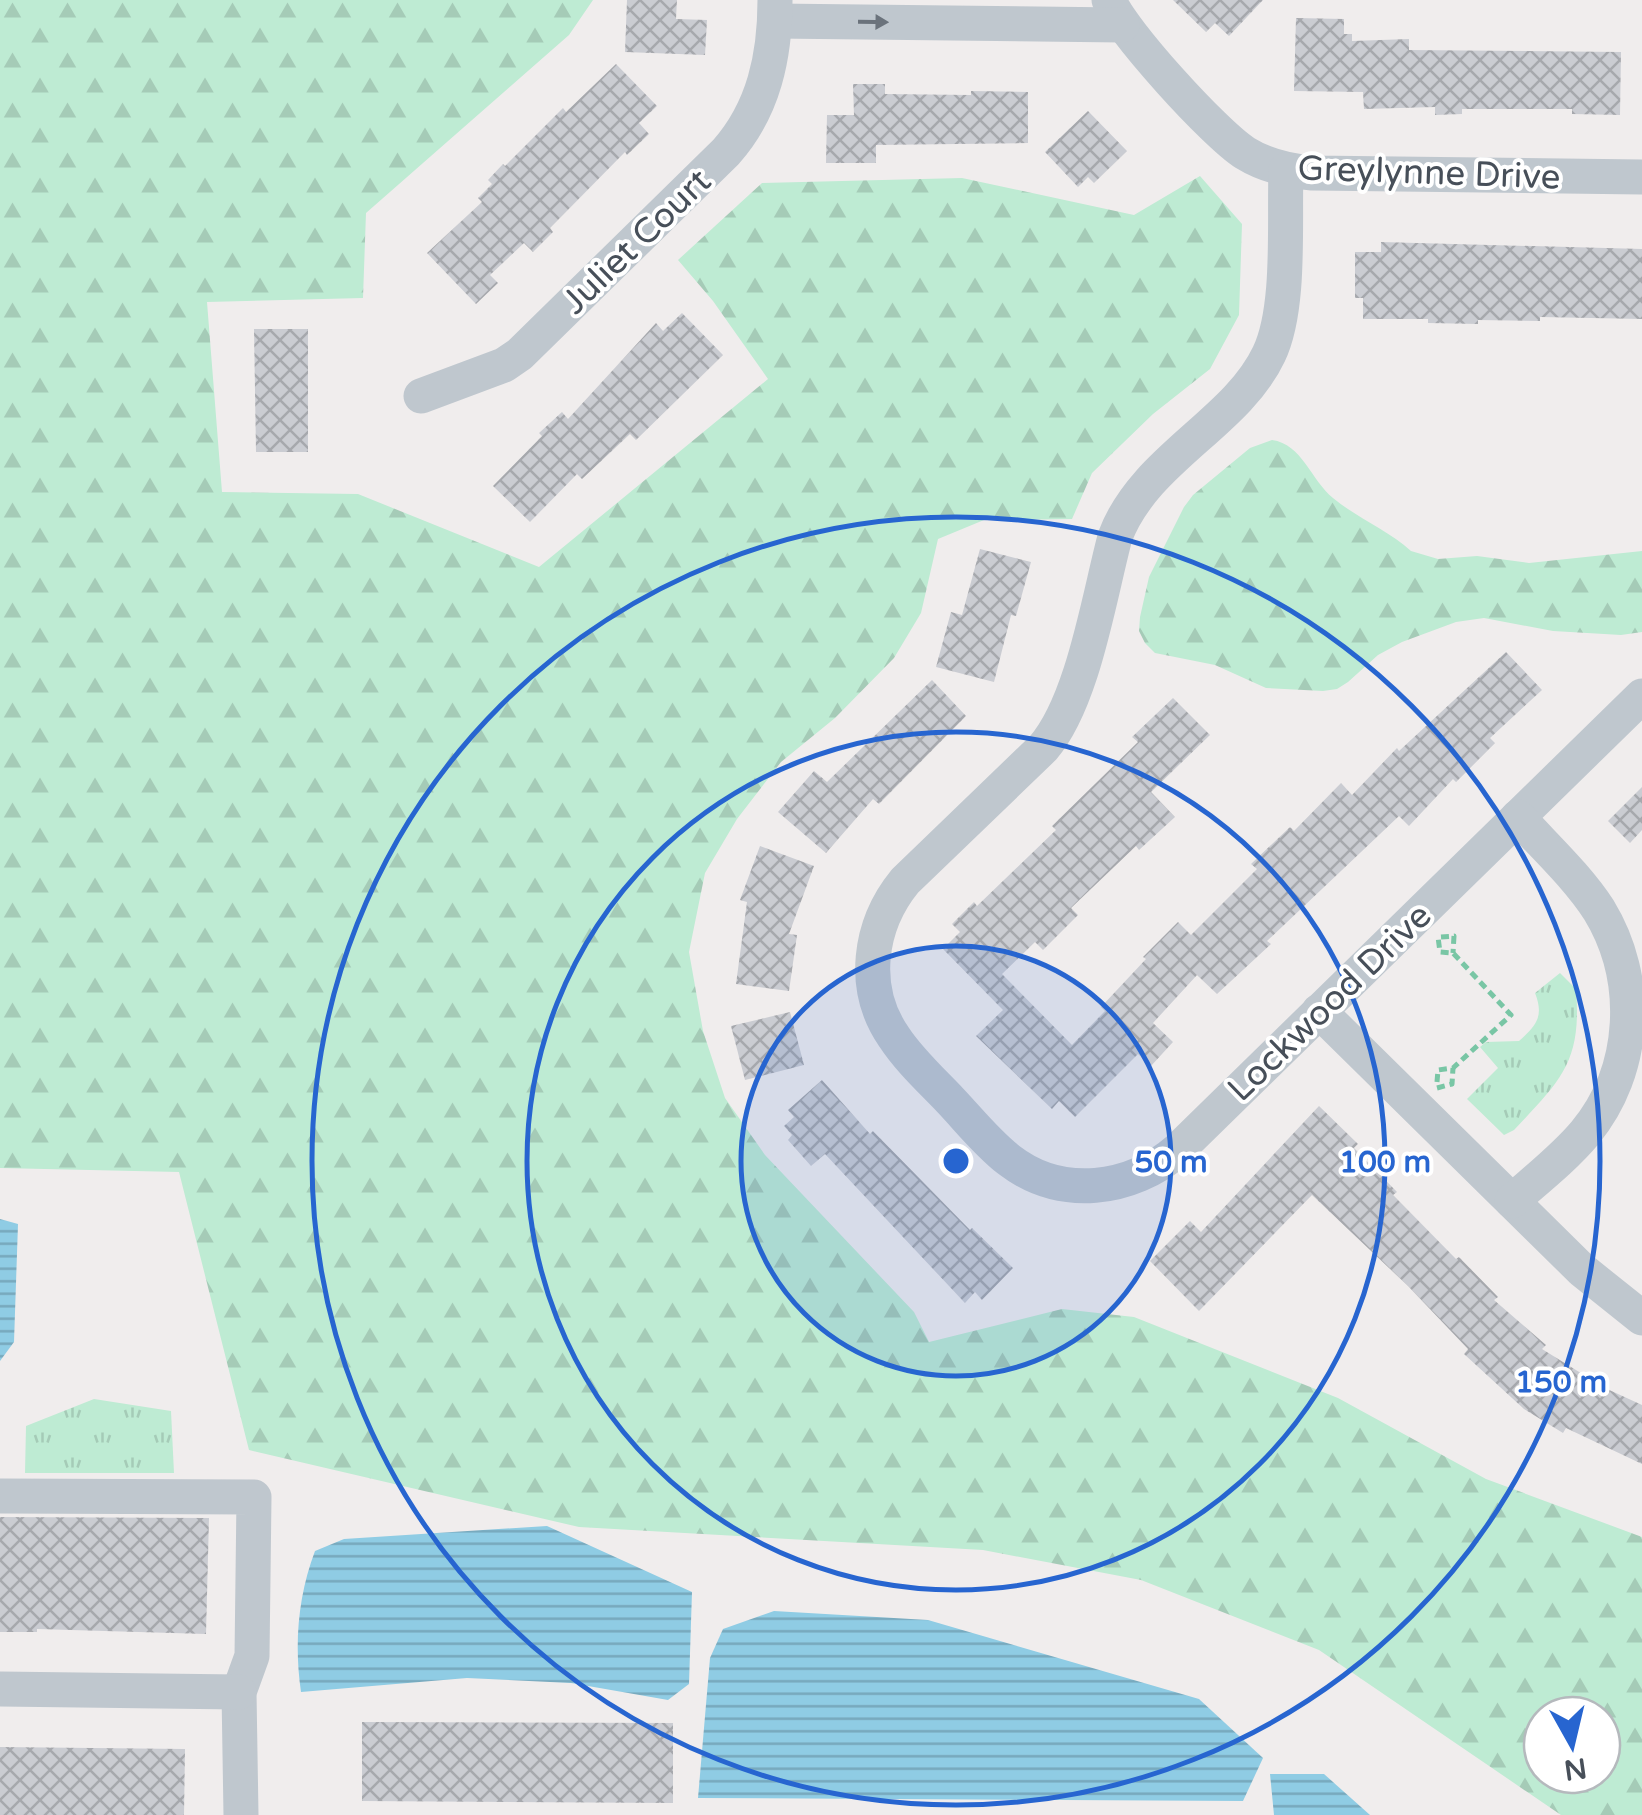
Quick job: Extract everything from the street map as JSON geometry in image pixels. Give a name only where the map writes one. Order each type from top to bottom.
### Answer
[{"type":"street","points":[[775,11],[1116,12]]},
{"type":"street","name":"Juliet Court","points":[[422,396],[518,356],[718,161],[741,134],[758,103],[769,69],[775,11]]},
{"type":"street","name":"Greylynne Drive","points":[[1116,12],[1232,143],[1262,162],[1286,170],[1642,177]]},
{"type":"street","name":"Lockwood Drive","points":[[1286,170],[1281,312],[1267,358],[1248,385],[1133,500],[1115,537],[1073,697],[1061,724],[1043,748],[898,890],[878,930],[873,974],[879,1007],[893,1037],[994,1146],[1030,1173],[1074,1186],[1119,1182],[1160,1164],[1642,696]]},
{"type":"street","points":[[1512,1202],[1575,1144],[1596,1117],[1618,1071],[1628,1021],[1624,970],[1606,922],[1587,894],[1518,817]]},
{"type":"street","points":[[1320,1011],[1599,1286],[1642,1318]]},
{"type":"street","points":[[0,1496],[254,1497],[252,1656],[239,1692],[241,1815]]},
{"type":"street","points":[[0,1690],[239,1692]]},
{"type":"path","points":[[1452,1068],[1452,1084],[1434,1089],[1438,1070],[1452,1068],[1511,1015],[1453,953],[1440,952],[1437,932],[1443,938],[1454,936],[1453,953]]},
{"type":"green space","points":[[0,0],[593,0],[569,35],[366,213],[363,298],[207,302],[222,492],[358,494],[539,567],[768,379],[713,301],[678,260],[762,183],[962,178],[1134,215],[1200,176],[1242,224],[1239,315],[1210,369],[1153,414],[1092,473],[1072,519],[984,520],[938,539],[921,613],[894,658],[835,718],[781,762],[737,819],[705,873],[689,952],[703,1031],[725,1098],[765,1155],[914,1312],[929,1342],[1062,1309],[1134,1317],[1338,1398],[1486,1479],[1642,1537],[1642,1815],[1561,1815],[1532,1795],[1622,1795],[1622,1695],[1522,1695],[1522,1788],[1319,1650],[1141,1580],[983,1550],[579,1527],[249,1450],[179,1172],[0,1168]]},
{"type":"green space","points":[[1272,440],[1299,455],[1333,498],[1411,551],[1438,559],[1477,556],[1529,563],[1642,551],[1642,632],[1621,635],[1553,631],[1484,618],[1456,622],[1402,642],[1378,655],[1337,689],[1323,691],[1266,688],[1215,665],[1155,653],[1139,631],[1140,617],[1149,577],[1184,507],[1250,448]]},
{"type":"green space","points":[[1560,973],[1576,989],[1571,1053],[1556,1083],[1514,1130],[1504,1135],[1467,1099],[1498,1068],[1480,1047],[1486,1042],[1519,1041],[1539,1014],[1535,993]]},
{"type":"green space","points":[[94,1399],[171,1411],[174,1473],[25,1473],[26,1426]]},
{"type":"water","points":[[0,1219],[18,1224],[14,1342],[0,1361]]},
{"type":"water","points":[[547,1526],[692,1592],[689,1684],[668,1700],[571,1683],[467,1678],[301,1692],[299,1620],[315,1551],[344,1539]]},
{"type":"water","points":[[774,1611],[928,1620],[1199,1699],[1263,1758],[1243,1801],[698,1798],[710,1658],[723,1629]]},
{"type":"water","points":[[1270,1774],[1324,1774],[1370,1815],[1274,1815]]},
{"type":"building","points":[[627,0],[677,0],[676,19],[707,20],[705,55],[625,52]]},
{"type":"building","points":[[1173,0],[1263,0],[1229,36],[1215,23],[1206,32]]},
{"type":"building","points":[[1296,18],[1344,19],[1344,34],[1352,34],[1352,41],[1409,39],[1409,50],[1621,52],[1620,115],[1572,114],[1572,109],[1462,109],[1462,114],[1435,115],[1435,107],[1364,109],[1363,92],[1294,91]]},
{"type":"building","points":[[616,64],[657,106],[639,123],[649,134],[627,155],[625,152],[550,228],[553,232],[533,252],[524,243],[490,275],[498,283],[476,304],[427,253],[482,202],[478,198],[503,164]]},
{"type":"building","points":[[853,84],[885,84],[885,94],[1028,92],[1028,143],[876,145],[876,163],[826,163],[827,115],[854,115]]},
{"type":"building","points":[[1088,111],[1127,151],[1094,183],[1088,177],[1078,187],[1045,152]]},
{"type":"building","points":[[1381,242],[1642,249],[1642,319],[1540,317],[1540,321],[1478,320],[1478,324],[1363,319],[1363,298],[1355,298],[1355,252],[1381,252]]},
{"type":"building","points":[[682,313],[723,355],[636,440],[630,434],[582,479],[577,474],[530,522],[493,486],[562,412],[568,419],[656,323],[663,331]]},
{"type":"building","points":[[254,329],[308,329],[308,452],[256,452]]},
{"type":"building","points":[[980,549],[1031,562],[1016,616],[1011,615],[994,682],[936,667],[951,612],[962,615]]},
{"type":"building","points":[[1506,652],[1542,690],[1490,738],[1495,743],[1456,782],[1453,779],[1409,826],[1399,816],[1217,994],[1197,975],[1153,1023],[1173,1042],[1151,1066],[1138,1054],[1075,1117],[1059,1101],[1052,1109],[976,1036],[1003,1010],[943,949],[960,932],[952,924],[974,902],[977,906],[1056,830],[1052,826],[1138,742],[1132,737],[1173,698],[1210,735],[1151,792],[1175,817],[1139,850],[1136,846],[1071,908],[1078,915],[1043,950],[1035,942],[1002,974],[1072,1045],[1105,1011],[1101,1007],[1146,959],[1143,957],[1178,922],[1191,935],[1257,869],[1251,864],[1290,827],[1294,831],[1341,783],[1352,795],[1397,748],[1399,751]]},
{"type":"building","points":[[932,680],[966,716],[879,804],[873,799],[826,853],[778,812],[814,771],[827,782]]},
{"type":"building","points":[[1642,787],[1642,830],[1630,843],[1608,821]]},
{"type":"building","points":[[760,846],[814,866],[789,934],[797,935],[789,991],[736,984],[747,902],[740,900]]},
{"type":"building","points":[[790,1012],[804,1065],[745,1080],[731,1026]]},
{"type":"building","points":[[822,1080],[870,1134],[873,1131],[1013,1268],[982,1300],[975,1292],[965,1303],[825,1154],[811,1166],[788,1140],[792,1135],[784,1126],[794,1117],[788,1110]]},
{"type":"building","points":[[1319,1106],[1358,1144],[1354,1148],[1397,1192],[1393,1195],[1498,1297],[1494,1300],[1546,1345],[1542,1349],[1605,1388],[1642,1405],[1642,1464],[1566,1428],[1563,1433],[1524,1409],[1464,1354],[1468,1349],[1408,1286],[1312,1195],[1199,1311],[1150,1261],[1190,1221],[1201,1232]]},
{"type":"building","points":[[0,1517],[209,1518],[206,1634],[37,1629],[0,1632]]},
{"type":"building","points":[[362,1722],[673,1723],[673,1803],[362,1801]]},
{"type":"building","points":[[0,1747],[185,1749],[184,1815],[0,1815]]}]
